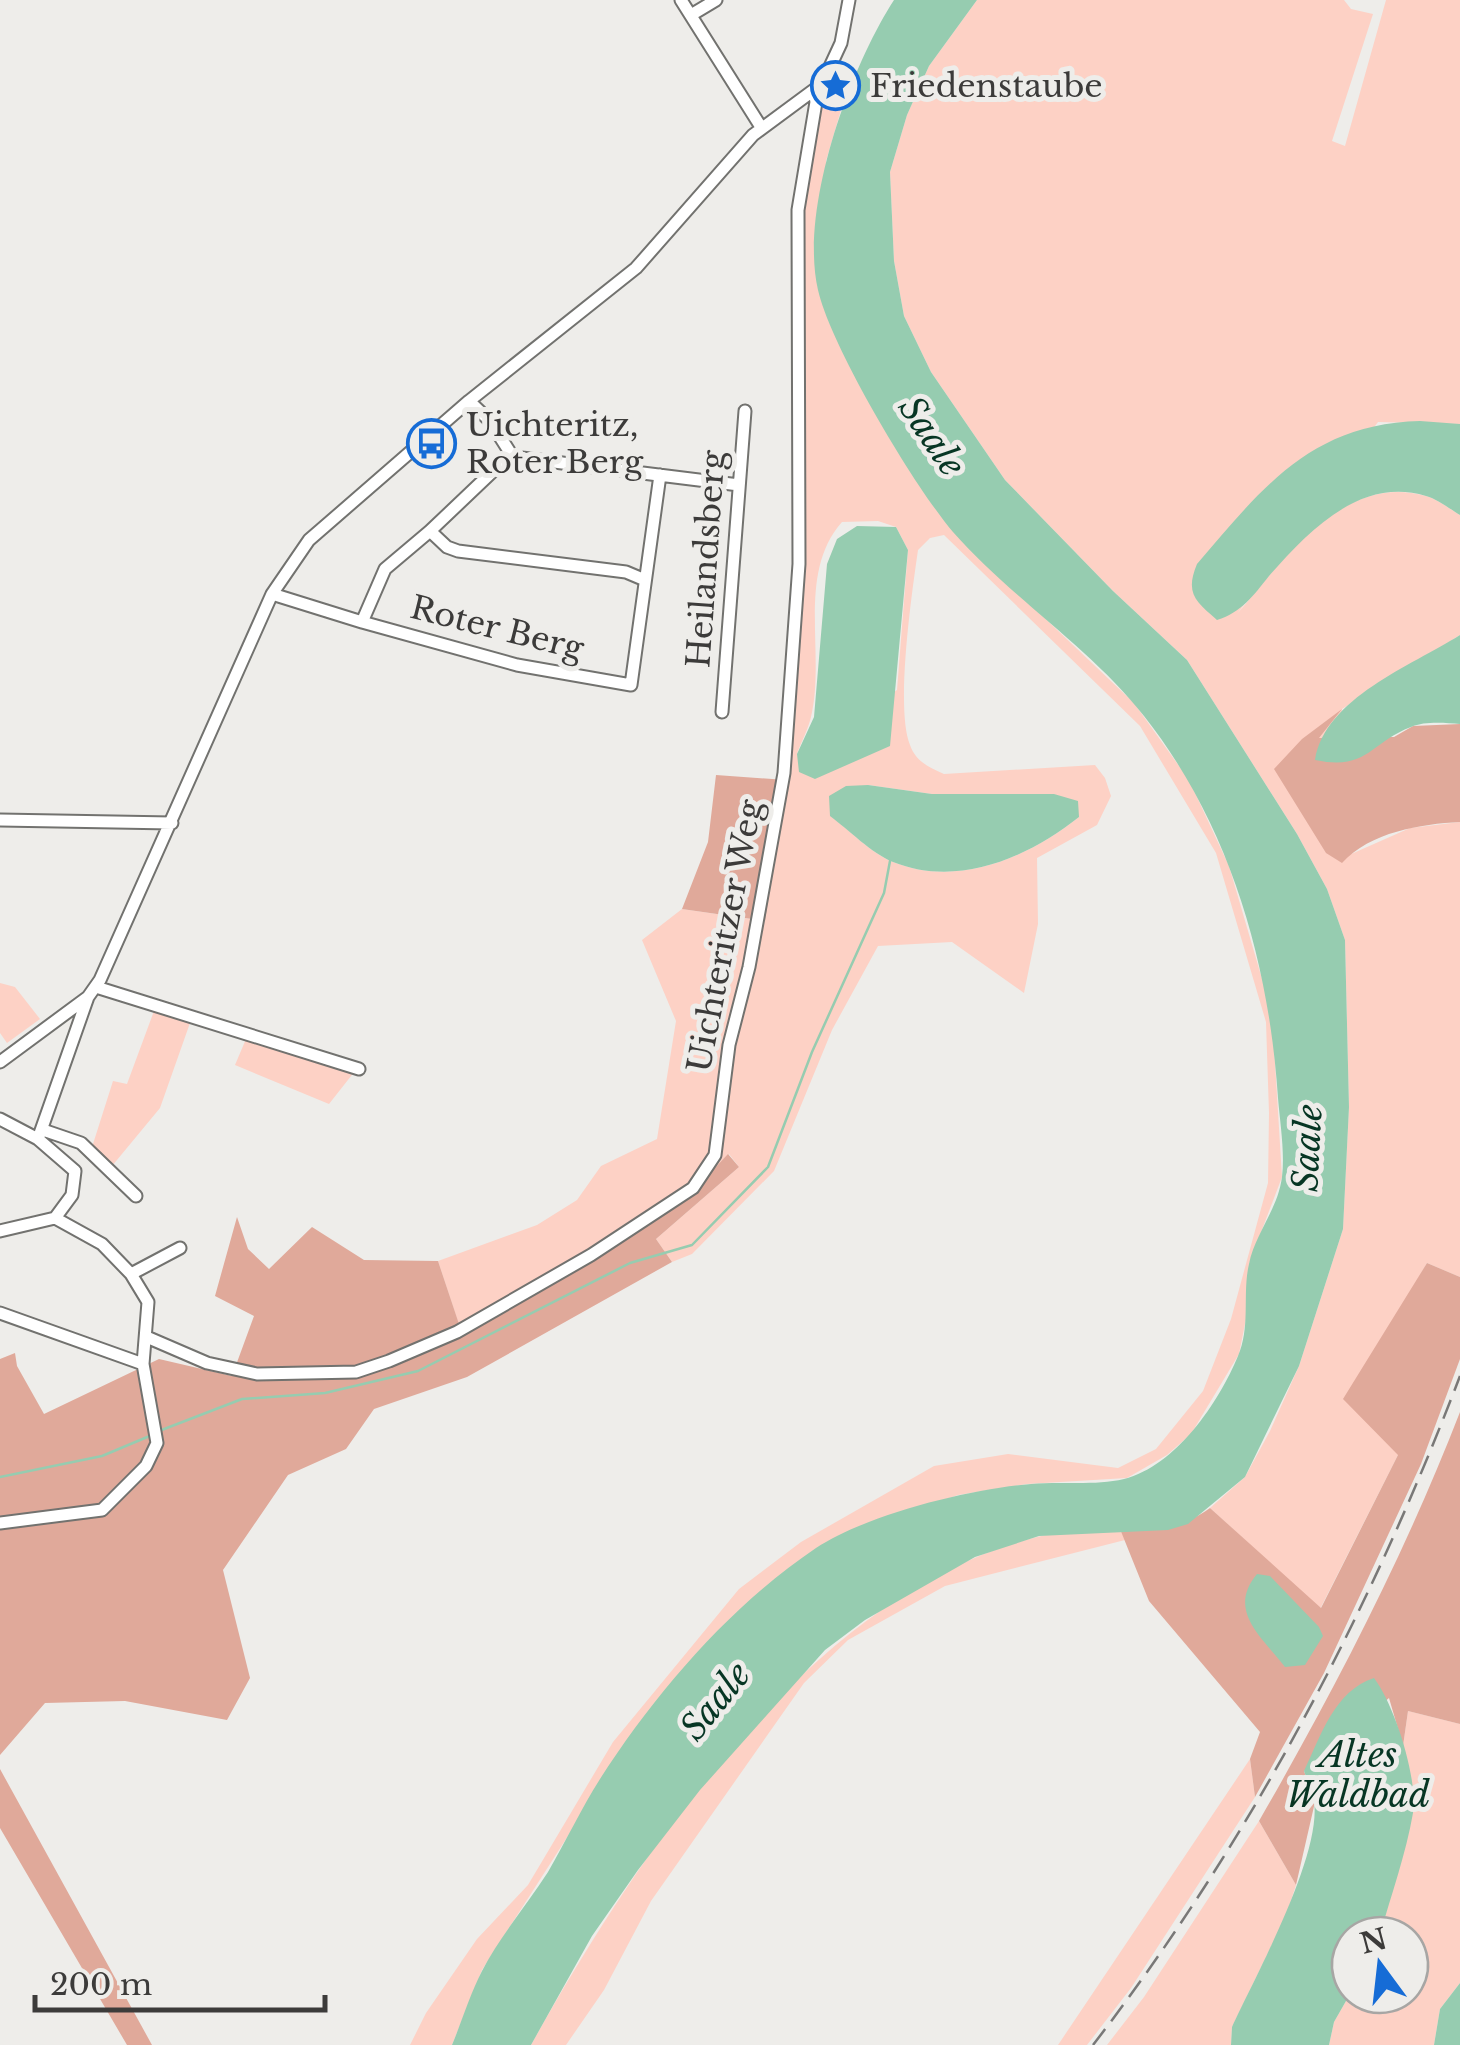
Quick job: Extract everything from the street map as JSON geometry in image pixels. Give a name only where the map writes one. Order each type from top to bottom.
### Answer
[{"type":"street","points":[[682,0],[761,127]]},
{"type":"street","points":[[691,15],[716,0]]},
{"type":"street","points":[[41,1135],[55,1081],[272,594],[309,540],[469,401],[656,249],[761,127],[814,91],[836,59],[849,0]]},
{"type":"street","name":"Uichteritzer Weg","points":[[148,1338],[207,1363],[257,1374],[356,1372],[389,1362],[457,1332],[591,1254],[694,1188],[716,1155],[729,1045],[749,968],[784,773],[799,564],[798,210],[816,102],[814,91]]},
{"type":"street","points":[[469,401],[490,421],[511,454],[739,485]]},
{"type":"street","name":"Heilandsberg","points":[[722,712],[745,411]]},
{"type":"street","name":"Roter Berg","points":[[511,454],[385,569],[362,622],[517,665],[631,685],[660,476]]},
{"type":"street","name":"Roter Berg","points":[[430,531],[446,548],[458,551],[626,572],[646,580]]},
{"type":"street","points":[[272,594],[362,622]]},
{"type":"street","points":[[0,820],[172,823]]},
{"type":"street","points":[[0,1062],[95,988]]},
{"type":"street","points":[[95,988],[359,1069]]},
{"type":"street","points":[[0,1119],[41,1135],[80,1143],[136,1196]]},
{"type":"street","points":[[41,1135],[70,1164],[78,1180],[55,1218]]},
{"type":"street","points":[[0,1231],[55,1218],[102,1244],[131,1274],[148,1302],[144,1364],[155,1432],[152,1457],[102,1510],[0,1523]]},
{"type":"street","points":[[131,1274],[180,1248]]},
{"type":"street","points":[[0,1313],[144,1364]]},
{"type":"shaded area","points":[[977,0],[1344,0],[1351,9],[1373,14],[1332,141],[1345,146],[1386,0],[1460,0],[1460,424],[1378,422],[1237,614],[1317,526],[1368,497],[1396,492],[1426,496],[1460,515],[1460,635],[1342,709],[1349,855],[1410,828],[1460,822],[1460,1277],[1427,1263],[1403,1305],[1398,1455],[1320,1609],[1210,1508],[1245,1477],[1270,1431],[1299,1366],[1343,1229],[1349,1107],[1345,940],[1327,889],[1297,834],[1187,660],[1005,480],[931,372],[904,316],[894,261],[890,172],[907,115],[929,66]]},
{"type":"shaded area","points":[[835,73],[851,76],[826,161],[828,320],[865,393],[952,530],[1134,703],[1189,780],[1229,866],[1272,1013],[1282,1177],[1249,1264],[1247,1314],[1239,1354],[1191,1434],[1167,1455],[1127,1478],[1027,1484],[958,1495],[860,1529],[625,1747],[482,1970],[452,2045],[410,2045],[426,2013],[477,1939],[528,1885],[613,1742],[739,1589],[801,1542],[934,1466],[1008,1454],[1118,1468],[1156,1449],[1203,1391],[1231,1319],[1268,1183],[1266,1022],[1216,853],[1140,726],[944,535],[930,538],[918,550],[909,620],[904,705],[910,745],[916,756],[944,774],[1095,765],[1111,796],[1097,825],[1037,858],[1038,924],[1024,993],[952,942],[878,946],[832,1030],[774,1171],[692,1254],[672,1262],[656,1239],[739,1167],[729,1154],[683,1202],[462,1334],[438,1261],[537,1225],[577,1200],[601,1166],[657,1139],[676,1021],[642,940],[682,909],[764,921],[797,693],[804,564],[803,210],[824,86]],"holes":[[[878,521],[896,527],[908,550],[897,690],[797,754],[810,722],[815,693],[815,615],[820,566],[828,543],[842,522]],[[868,785],[932,794],[1054,794],[1079,817],[1037,845],[991,865],[942,872],[918,869],[877,853],[831,816]]]},
{"type":"shaded area","points":[[1342,709],[1319,738],[1394,737],[1413,726],[1460,724],[1460,822],[1381,837],[1342,863],[1326,853],[1274,769],[1302,739]]},
{"type":"shaded area","points":[[716,775],[786,780],[765,921],[682,909],[708,842]]},
{"type":"shaded area","points":[[0,983],[15,987],[40,1019],[7,1043],[0,1033]]},
{"type":"shaded area","points":[[154,1011],[190,1023],[160,1108],[112,1166],[92,1150],[93,1144],[113,1081],[127,1084]]},
{"type":"shaded area","points":[[246,1039],[355,1071],[329,1104],[235,1065]]},
{"type":"shaded area","points":[[728,1154],[739,1167],[656,1239],[672,1262],[467,1377],[374,1409],[346,1449],[288,1475],[223,1570],[250,1678],[227,1720],[125,1701],[45,1703],[0,1755],[0,1359],[15,1353],[17,1366],[44,1414],[159,1359],[232,1376],[254,1316],[215,1296],[237,1217],[248,1249],[269,1269],[312,1227],[364,1260],[438,1261],[462,1333],[683,1202]]},
{"type":"shaded area","points":[[1427,1263],[1460,1277],[1460,1359],[1421,1464],[1324,1673],[1255,1797],[1250,1759],[1260,1732],[1149,1601],[1120,1529],[1167,1527],[1210,1508],[1321,1608],[1398,1455],[1343,1399]]},
{"type":"shaded area","points":[[1460,1412],[1460,1724],[1408,1711],[1403,1746],[1389,1698],[1304,1771],[1315,1802],[1296,1885],[1259,1821],[1367,1620]]},
{"type":"shaded area","points":[[1120,1529],[1125,1540],[945,1586],[848,1640],[804,1683],[651,1901],[604,1990],[566,2045],[531,2045],[623,1893],[679,1815],[739,1740],[806,1672],[878,1613],[955,1567],[1037,1537]]},
{"type":"shaded area","points":[[1408,1711],[1460,1724],[1460,1983],[1440,2009],[1434,2045],[1329,2045],[1338,2015],[1430,2015],[1430,1915],[1385,1915],[1414,1808],[1403,1746]]},
{"type":"shaded area","points":[[1250,1759],[1255,1797],[1131,1988],[1087,2045],[1058,2045]]},
{"type":"shaded area","points":[[0,1769],[152,2045],[127,2045],[0,1828]]},
{"type":"shaded area","points":[[1259,1821],[1296,1885],[1286,1916],[1232,2027],[1231,2045],[1107,2045],[1144,1997]]},
{"type":"water","name":"Saale","points":[[894,0],[977,0],[929,66],[907,115],[890,172],[894,261],[904,316],[931,372],[1005,480],[1187,660],[1297,834],[1327,889],[1345,940],[1349,1107],[1343,1229],[1299,1366],[1245,1477],[1188,1524],[1168,1530],[1039,1536],[975,1557],[865,1620],[825,1650],[700,1790],[592,1936],[531,2045],[452,2045],[489,1958],[548,1872],[622,1746],[697,1653],[784,1571],[838,1536],[891,1514],[950,1497],[1006,1487],[1124,1479],[1161,1461],[1178,1446],[1207,1412],[1238,1356],[1244,1333],[1249,1264],[1280,1189],[1282,1138],[1265,996],[1240,897],[1200,803],[1174,758],[1123,691],[953,532],[876,415],[826,315],[814,257],[822,180],[832,140],[861,62]]},
{"type":"water","points":[[1420,421],[1460,424],[1460,515],[1430,497],[1402,492],[1379,494],[1337,512],[1318,526],[1233,613],[1217,620],[1198,602],[1192,589],[1197,564],[1244,510],[1292,465],[1348,434]]},
{"type":"water","points":[[857,526],[896,527],[908,550],[890,746],[815,779],[799,772],[797,754],[814,717],[827,564],[837,539]]},
{"type":"water","points":[[1460,635],[1460,724],[1417,725],[1346,762],[1315,760],[1322,738],[1352,701]]},
{"type":"water","points":[[868,785],[932,794],[1054,794],[1078,801],[1079,817],[1037,845],[991,865],[942,872],[918,869],[885,858],[830,816],[829,796],[846,786]]},
{"type":"water","points":[[1257,1574],[1270,1576],[1319,1627],[1323,1636],[1305,1665],[1285,1667],[1251,1624],[1245,1600]]},
{"type":"water","name":"Altes Waldbad","points":[[1374,1678],[1390,1706],[1403,1743],[1414,1798],[1406,1844],[1386,1915],[1330,1915],[1330,2015],[1338,2015],[1329,2045],[1231,2045],[1232,2027],[1285,1915],[1308,1852],[1314,1801],[1304,1771],[1339,1704],[1360,1684]]},
{"type":"water","points":[[1460,1983],[1460,2045],[1434,2045],[1440,2009]]},
{"type":"waterway","points":[[159,1431],[242,1399],[325,1393],[418,1371],[630,1263],[692,1245],[768,1167],[812,1052],[884,893],[890,861]]},
{"type":"waterway","points":[[0,1477],[102,1456],[152,1435]]},
{"type":"railway","points":[[1093,2045],[1203,1889],[1301,1724],[1386,1553],[1460,1376]]},
{"type":"place","name":"Friedenstaube","points":[[835,86]]},
{"type":"place","name":"Uichteritz, Roter Berg","points":[[431,443]]}]
